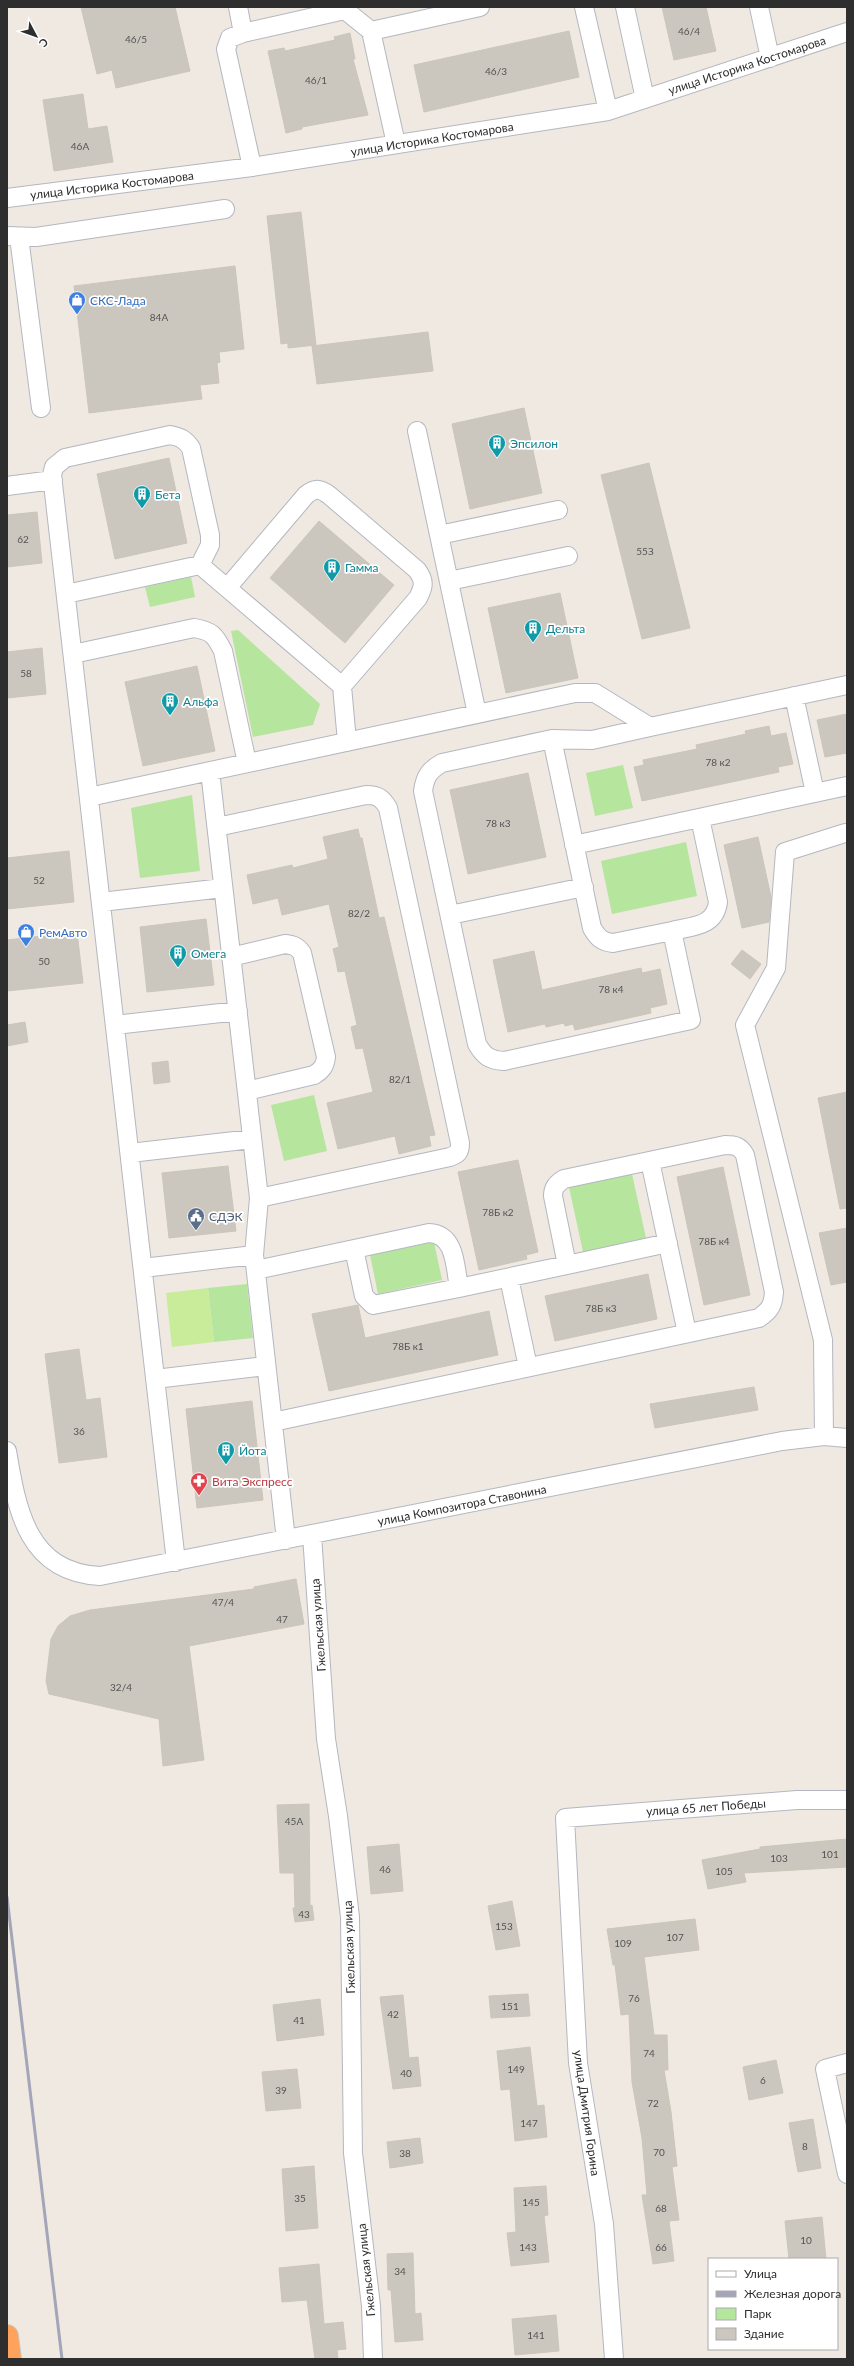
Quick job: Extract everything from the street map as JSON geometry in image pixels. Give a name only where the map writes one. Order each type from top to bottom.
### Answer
[{"type":"highway","points":[[7,2336],[10,2359]]},
{"type":"street","points":[[238,7],[243,33]]},
{"type":"street","points":[[371,31],[480,7]]},
{"type":"street","points":[[584,7],[608,111]]},
{"type":"street","points":[[625,7],[645,99]]},
{"type":"street","points":[[759,7],[770,58]]},
{"type":"street","points":[[252,167],[226,49],[230,38],[243,33],[344,9],[371,31],[396,144]]},
{"type":"street","name":"улица Историка Костомарова","points":[[7,198],[252,167],[608,111],[847,32]]},
{"type":"street","points":[[41,408],[13,242],[36,237],[225,209]]},
{"type":"street","points":[[417,431],[477,714]]},
{"type":"street","points":[[176,1562],[53,480],[54,467],[65,458],[170,435],[180,437],[191,448],[210,534],[210,546],[200,565]]},
{"type":"street","points":[[7,486],[53,480]]},
{"type":"street","points":[[227,588],[306,495],[313,489],[321,489],[329,495],[417,570],[423,578],[424,587],[418,598],[342,686]]},
{"type":"street","points":[[439,535],[558,510]]},
{"type":"street","points":[[449,581],[568,556]]},
{"type":"street","points":[[200,565],[342,686],[347,742]]},
{"type":"street","points":[[66,594],[200,565]]},
{"type":"street","points":[[73,654],[194,628],[207,630],[217,638],[223,650],[247,763]]},
{"type":"street","points":[[672,931],[691,1020],[504,1061],[493,1060],[482,1053],[477,1044],[423,791],[425,779],[432,769],[442,763],[552,739],[592,740],[847,685]]},
{"type":"street","points":[[89,797],[585,691],[595,693],[605,698],[650,727]]},
{"type":"street","points":[[794,696],[815,793]]},
{"type":"street","points":[[552,739],[592,928],[597,937],[605,942],[614,943],[672,931],[702,924],[712,919],[717,912],[718,902],[700,818]]},
{"type":"street","points":[[210,771],[259,1198],[255,1263],[286,1540]]},
{"type":"street","points":[[574,845],[847,786]]},
{"type":"street","points":[[216,827],[366,795],[376,795],[383,799],[388,808],[460,1143],[460,1150],[456,1155],[450,1157],[259,1198]]},
{"type":"street","points":[[824,1436],[823,1340],[745,1025],[776,968],[785,852],[845,833]]},
{"type":"street","points":[[450,915],[584,887]]},
{"type":"street","points":[[101,902],[223,888]]},
{"type":"street","points":[[231,957],[285,944],[292,944],[298,948],[302,953],[326,1057],[325,1065],[322,1070],[314,1075],[247,1090]]},
{"type":"street","points":[[115,1025],[238,1011]]},
{"type":"street","points":[[130,1153],[252,1139]]},
{"type":"street","points":[[273,1422],[758,1318],[769,1311],[773,1303],[774,1292],[745,1155],[741,1149],[735,1145],[725,1145],[564,1179],[558,1183],[553,1189],[553,1196],[567,1265]]},
{"type":"street","points":[[650,1161],[687,1333]]},
{"type":"street","points":[[142,1268],[255,1263],[354,1249],[429,1233],[438,1233],[445,1238],[450,1245],[459,1288]]},
{"type":"street","points":[[354,1249],[364,1296],[373,1305],[509,1278],[668,1243]]},
{"type":"street","points":[[509,1278],[528,1367]]},
{"type":"street","points":[[155,1379],[266,1366]]},
{"type":"street","name":"улица Композитора Ставонина","points":[[7,1451],[15,1500],[26,1528],[36,1544],[54,1563],[84,1576],[100,1576],[312,1536],[782,1441],[824,1436],[847,1437]]},
{"type":"street","name":"Гжельская улица","points":[[312,1536],[326,1739],[338,1816],[350,1917],[353,2153],[371,2306],[373,2359]]},
{"type":"street","name":"улица 65 лет Победы","points":[[565,1818],[796,1800],[847,1800]]},
{"type":"street","name":"улица Дмитрия Горина","points":[[565,1818],[578,2063],[604,2224],[614,2359]]},
{"type":"street","points":[[847,2063],[825,2069],[847,2174]]},
{"type":"green space","points":[[191,577],[195,597],[150,607],[145,587]]},
{"type":"green space","points":[[238,630],[320,704],[313,725],[253,737],[231,631]]},
{"type":"green space","points":[[623,765],[633,808],[595,816],[586,773]]},
{"type":"green space","points":[[192,795],[200,871],[140,878],[131,808]]},
{"type":"green space","points":[[686,842],[697,896],[612,914],[601,861]]},
{"type":"green space","points":[[314,1095],[327,1151],[284,1161],[271,1105]]},
{"type":"green space","points":[[632,1174],[646,1238],[583,1252],[569,1187]]},
{"type":"green space","points":[[434,1242],[442,1280],[378,1294],[370,1255]]},
{"type":"green space","points":[[247,1284],[253,1338],[214,1342],[208,1288]]},
{"type":"green space","points":[[208,1288],[214,1342],[172,1347],[166,1293]]},
{"type":"building","points":[[81,7],[175,7],[190,71],[116,88],[112,70],[97,74]]},
{"type":"building","points":[[662,7],[706,7],[716,51],[674,60]]},
{"type":"building","points":[[569,31],[579,77],[424,112],[414,65]]},
{"type":"building","points":[[350,33],[355,59],[353,59],[368,115],[302,127],[302,129],[286,133],[268,51],[284,48],[285,51],[335,40],[334,37]]},
{"type":"building","points":[[83,94],[88,129],[107,126],[113,162],[54,171],[43,100]]},
{"type":"building","points":[[301,212],[316,345],[288,348],[288,343],[281,344],[267,216]]},
{"type":"building","points":[[235,266],[244,349],[219,352],[220,362],[217,363],[219,383],[200,385],[202,399],[89,413],[74,286]]},
{"type":"building","points":[[428,332],[433,371],[317,384],[312,346]]},
{"type":"building","name":"Эпсилон","points":[[524,408],[542,493],[470,509],[452,424]]},
{"type":"building","name":"Бета","points":[[169,458],[187,543],[115,559],[97,474]]},
{"type":"building","points":[[649,463],[690,628],[642,639],[601,475]]},
{"type":"building","points":[[37,512],[42,563],[7,567],[7,515]]},
{"type":"building","name":"Гамма","points":[[319,521],[394,585],[345,643],[270,578]]},
{"type":"building","name":"Дельта","points":[[560,593],[578,678],[506,693],[488,608]]},
{"type":"building","points":[[42,648],[46,694],[7,698],[7,652]]},
{"type":"building","name":"Альфа","points":[[197,666],[215,751],[143,766],[125,682]]},
{"type":"building","points":[[847,714],[847,753],[825,757],[817,720]]},
{"type":"building","points":[[769,726],[771,736],[786,733],[793,764],[778,767],[779,772],[642,801],[634,767],[644,765],[643,760],[697,749],[696,745],[746,734],[745,731]]},
{"type":"building","points":[[528,773],[546,857],[468,874],[450,790]]},
{"type":"building","points":[[358,829],[360,838],[362,838],[379,918],[384,917],[435,1135],[429,1136],[431,1146],[399,1154],[395,1136],[338,1149],[327,1103],[373,1092],[363,1048],[356,1049],[351,1027],[357,1025],[345,971],[338,972],[333,949],[339,947],[329,904],[282,915],[278,898],[253,904],[247,875],[292,865],[293,868],[328,859],[323,837]]},
{"type":"building","points":[[758,837],[771,897],[769,922],[742,928],[724,845]]},
{"type":"building","points":[[69,851],[74,902],[7,909],[7,858]]},
{"type":"building","name":"Омега","points":[[206,919],[214,985],[147,992],[140,927]]},
{"type":"building","points":[[77,932],[83,983],[7,991],[7,940]]},
{"type":"building","points":[[742,950],[761,964],[750,979],[731,964]]},
{"type":"building","points":[[534,951],[542,990],[641,968],[642,973],[660,969],[667,1004],[650,1008],[651,1013],[575,1030],[573,1024],[565,1026],[564,1023],[546,1027],[545,1024],[508,1032],[493,960]]},
{"type":"building","points":[[25,1022],[28,1042],[7,1046],[7,1025]]},
{"type":"building","points":[[168,1061],[170,1082],[154,1084],[152,1063]]},
{"type":"building","points":[[847,1092],[847,1208],[840,1209],[818,1098]]},
{"type":"building","points":[[518,1160],[538,1252],[526,1255],[527,1259],[479,1270],[458,1172]]},
{"type":"building","points":[[228,1166],[236,1231],[169,1238],[162,1173]]},
{"type":"building","points":[[723,1167],[750,1295],[704,1305],[677,1177]]},
{"type":"building","points":[[847,1228],[847,1282],[831,1285],[819,1233]]},
{"type":"building","points":[[648,1274],[657,1319],[555,1341],[545,1296]]},
{"type":"building","points":[[358,1305],[365,1338],[489,1311],[498,1355],[329,1391],[312,1314]]},
{"type":"building","points":[[79,1349],[86,1400],[100,1398],[107,1457],[59,1463],[45,1354]]},
{"type":"building","points":[[754,1387],[758,1410],[655,1428],[650,1404]]},
{"type":"building","name":"Йота","points":[[252,1401],[263,1500],[197,1508],[186,1409]]},
{"type":"building","points":[[296,1579],[304,1624],[189,1646],[204,1760],[163,1766],[159,1719],[49,1694],[46,1681],[51,1639],[58,1626],[70,1616],[90,1610],[254,1589],[254,1587]]},
{"type":"building","points":[[309,1804],[310,1906],[312,1905],[314,1920],[295,1922],[293,1908],[295,1908],[294,1873],[280,1873],[277,1805]]},
{"type":"building","points":[[847,1839],[847,1867],[744,1873],[746,1882],[708,1889],[702,1860],[760,1849],[760,1847]]},
{"type":"building","points":[[399,1844],[403,1891],[371,1894],[367,1847]]},
{"type":"building","points":[[512,1901],[520,1946],[496,1950],[488,1906]]},
{"type":"building","points":[[695,1919],[699,1950],[644,1957],[654,2035],[667,2035],[668,2070],[664,2070],[671,2112],[677,2166],[672,2167],[679,2220],[669,2221],[674,2261],[653,2264],[642,2195],[647,2195],[642,2138],[632,2082],[629,2014],[621,2015],[615,1965],[613,1965],[607,1929]]},
{"type":"building","points":[[528,1994],[530,2016],[491,2018],[489,1996]]},
{"type":"building","points":[[403,1995],[409,2058],[418,2057],[421,2086],[393,2089],[380,1997]]},
{"type":"building","points":[[320,1999],[324,2035],[277,2041],[273,2005]]},
{"type":"building","points":[[530,2047],[537,2106],[544,2105],[547,2137],[515,2141],[510,2089],[501,2090],[497,2051]]},
{"type":"building","points":[[776,2060],[783,2093],[749,2100],[743,2067]]},
{"type":"building","points":[[297,2069],[301,2108],[266,2111],[262,2072]]},
{"type":"building","points":[[813,2119],[821,2168],[798,2172],[789,2123]]},
{"type":"building","points":[[420,2138],[423,2163],[390,2168],[387,2142]]},
{"type":"building","points":[[314,2166],[318,2228],[286,2231],[282,2169]]},
{"type":"building","points":[[546,2186],[548,2215],[544,2216],[549,2262],[511,2266],[507,2233],[516,2232],[514,2188]]},
{"type":"building","points":[[822,2217],[826,2258],[789,2258],[785,2221]]},
{"type":"building","points":[[413,2253],[415,2314],[421,2313],[423,2340],[395,2342],[391,2290],[388,2290],[387,2254]]},
{"type":"building","points":[[319,2264],[324,2324],[343,2322],[346,2349],[337,2350],[338,2359],[315,2359],[307,2300],[282,2302],[279,2268]]},
{"type":"building","points":[[556,2315],[559,2351],[515,2355],[512,2319]]},
{"type":"railway","points":[[7,1897],[62,2359]]},
{"type":"place","name":"СКС-Лада","points":[[77,315]]},
{"type":"place","name":"Эпсилон","points":[[497,458]]},
{"type":"place","name":"Бета","points":[[142,509]]},
{"type":"place","name":"Гамма","points":[[332,582]]},
{"type":"place","name":"Дельта","points":[[533,643]]},
{"type":"place","name":"Альфа","points":[[170,716]]},
{"type":"place","name":"РемАвто","points":[[26,947]]},
{"type":"place","name":"Омега","points":[[178,968]]},
{"type":"place","name":"СДЭК","points":[[196,1231]]},
{"type":"place","name":"Йота","points":[[226,1465]]},
{"type":"place","name":"Вита Экспресс","points":[[199,1496]]}]
